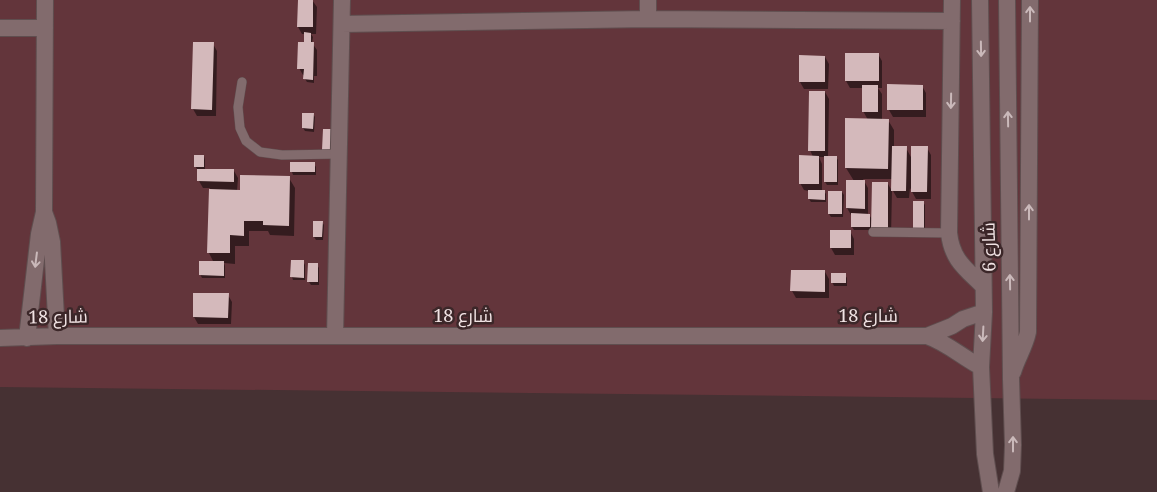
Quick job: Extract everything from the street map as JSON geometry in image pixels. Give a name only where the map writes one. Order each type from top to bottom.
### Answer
[{"type":"street","points":[[27,338],[39,234],[44,212],[45,0]]},
{"type":"street","points":[[335,336],[342,0]]},
{"type":"street","points":[[648,0],[648,19]]},
{"type":"street","points":[[952,0],[949,233],[950,242],[959,262],[983,286]]},
{"type":"street","name":"شارع 6","points":[[980,0],[984,312],[981,367],[985,454],[990,484]]},
{"type":"street","name":"شارع 6","points":[[1006,492],[1012,471],[1013,445],[1007,0]]},
{"type":"street","points":[[1011,379],[1017,359],[1026,342],[1028,332],[1030,0]]},
{"type":"street","points":[[342,24],[648,19],[952,21]]},
{"type":"street","points":[[0,28],[45,28]]},
{"type":"street","points":[[44,212],[52,242],[57,336]]},
{"type":"street","name":"شارع 18","points":[[0,338],[57,336],[927,336],[952,326],[963,319],[984,312]]},
{"type":"street","name":"شارع 18","points":[[927,336],[947,345],[981,367]]},
{"type":"street","points":[[990,484],[1012,471]]},
{"type":"lane","points":[[242,82],[238,107],[240,128],[246,141],[260,152],[282,155],[338,154]]},
{"type":"lane","points":[[873,232],[949,233]]},
{"type":"shaded area","points":[[0,0],[1157,0],[1157,400],[0,387]]},
{"type":"building","points":[[298,0],[313,0],[313,27],[297,27]]},
{"type":"building","points":[[304,32],[311,33],[311,42],[314,42],[313,80],[303,79],[304,69],[297,69],[298,42],[304,42]]},
{"type":"building","points":[[193,42],[214,42],[212,110],[191,109]]},
{"type":"building","points":[[845,53],[879,53],[879,81],[845,81]]},
{"type":"building","points":[[799,55],[825,56],[825,82],[799,82]]},
{"type":"building","points":[[887,84],[923,85],[923,110],[887,110]]},
{"type":"building","points":[[862,85],[878,85],[878,112],[862,112]]},
{"type":"building","points":[[809,91],[825,91],[825,151],[808,151]]},
{"type":"building","points":[[302,113],[314,113],[313,129],[302,128]]},
{"type":"building","points":[[845,118],[889,119],[888,169],[845,168]]},
{"type":"building","points":[[323,129],[333,129],[332,150],[322,150]]},
{"type":"building","points":[[892,146],[907,146],[906,191],[891,191]]},
{"type":"building","points":[[911,146],[928,146],[927,192],[911,192]]},
{"type":"building","points":[[194,155],[204,155],[204,167],[194,167]]},
{"type":"building","points":[[799,155],[819,156],[819,184],[799,184]]},
{"type":"building","points":[[824,156],[837,156],[837,182],[824,182]]},
{"type":"building","points":[[290,162],[315,162],[315,172],[290,172]]},
{"type":"building","points":[[197,169],[234,169],[234,182],[197,181]]},
{"type":"building","points":[[240,175],[290,176],[289,226],[263,225],[263,221],[244,221],[244,236],[230,235],[230,253],[207,253],[209,189],[240,190]]},
{"type":"building","points":[[846,180],[865,180],[865,209],[846,208]]},
{"type":"building","points":[[872,182],[888,182],[888,229],[871,229]]},
{"type":"building","points":[[808,190],[825,190],[825,200],[808,199]]},
{"type":"building","points":[[828,191],[842,191],[842,214],[828,214]]},
{"type":"building","points":[[913,201],[924,201],[924,229],[913,229]]},
{"type":"building","points":[[851,213],[870,214],[870,227],[851,227]]},
{"type":"building","points":[[313,221],[323,221],[322,237],[313,237]]},
{"type":"building","points":[[830,230],[851,230],[851,248],[830,248]]},
{"type":"building","points":[[291,260],[304,260],[304,278],[290,277]]},
{"type":"building","points":[[199,261],[224,261],[224,276],[199,275]]},
{"type":"building","points":[[308,263],[318,263],[318,282],[307,282]]},
{"type":"building","points":[[791,270],[825,270],[825,292],[790,291]]},
{"type":"building","points":[[831,273],[846,273],[846,283],[831,283]]},
{"type":"building","points":[[193,293],[229,293],[228,318],[193,317]]}]
